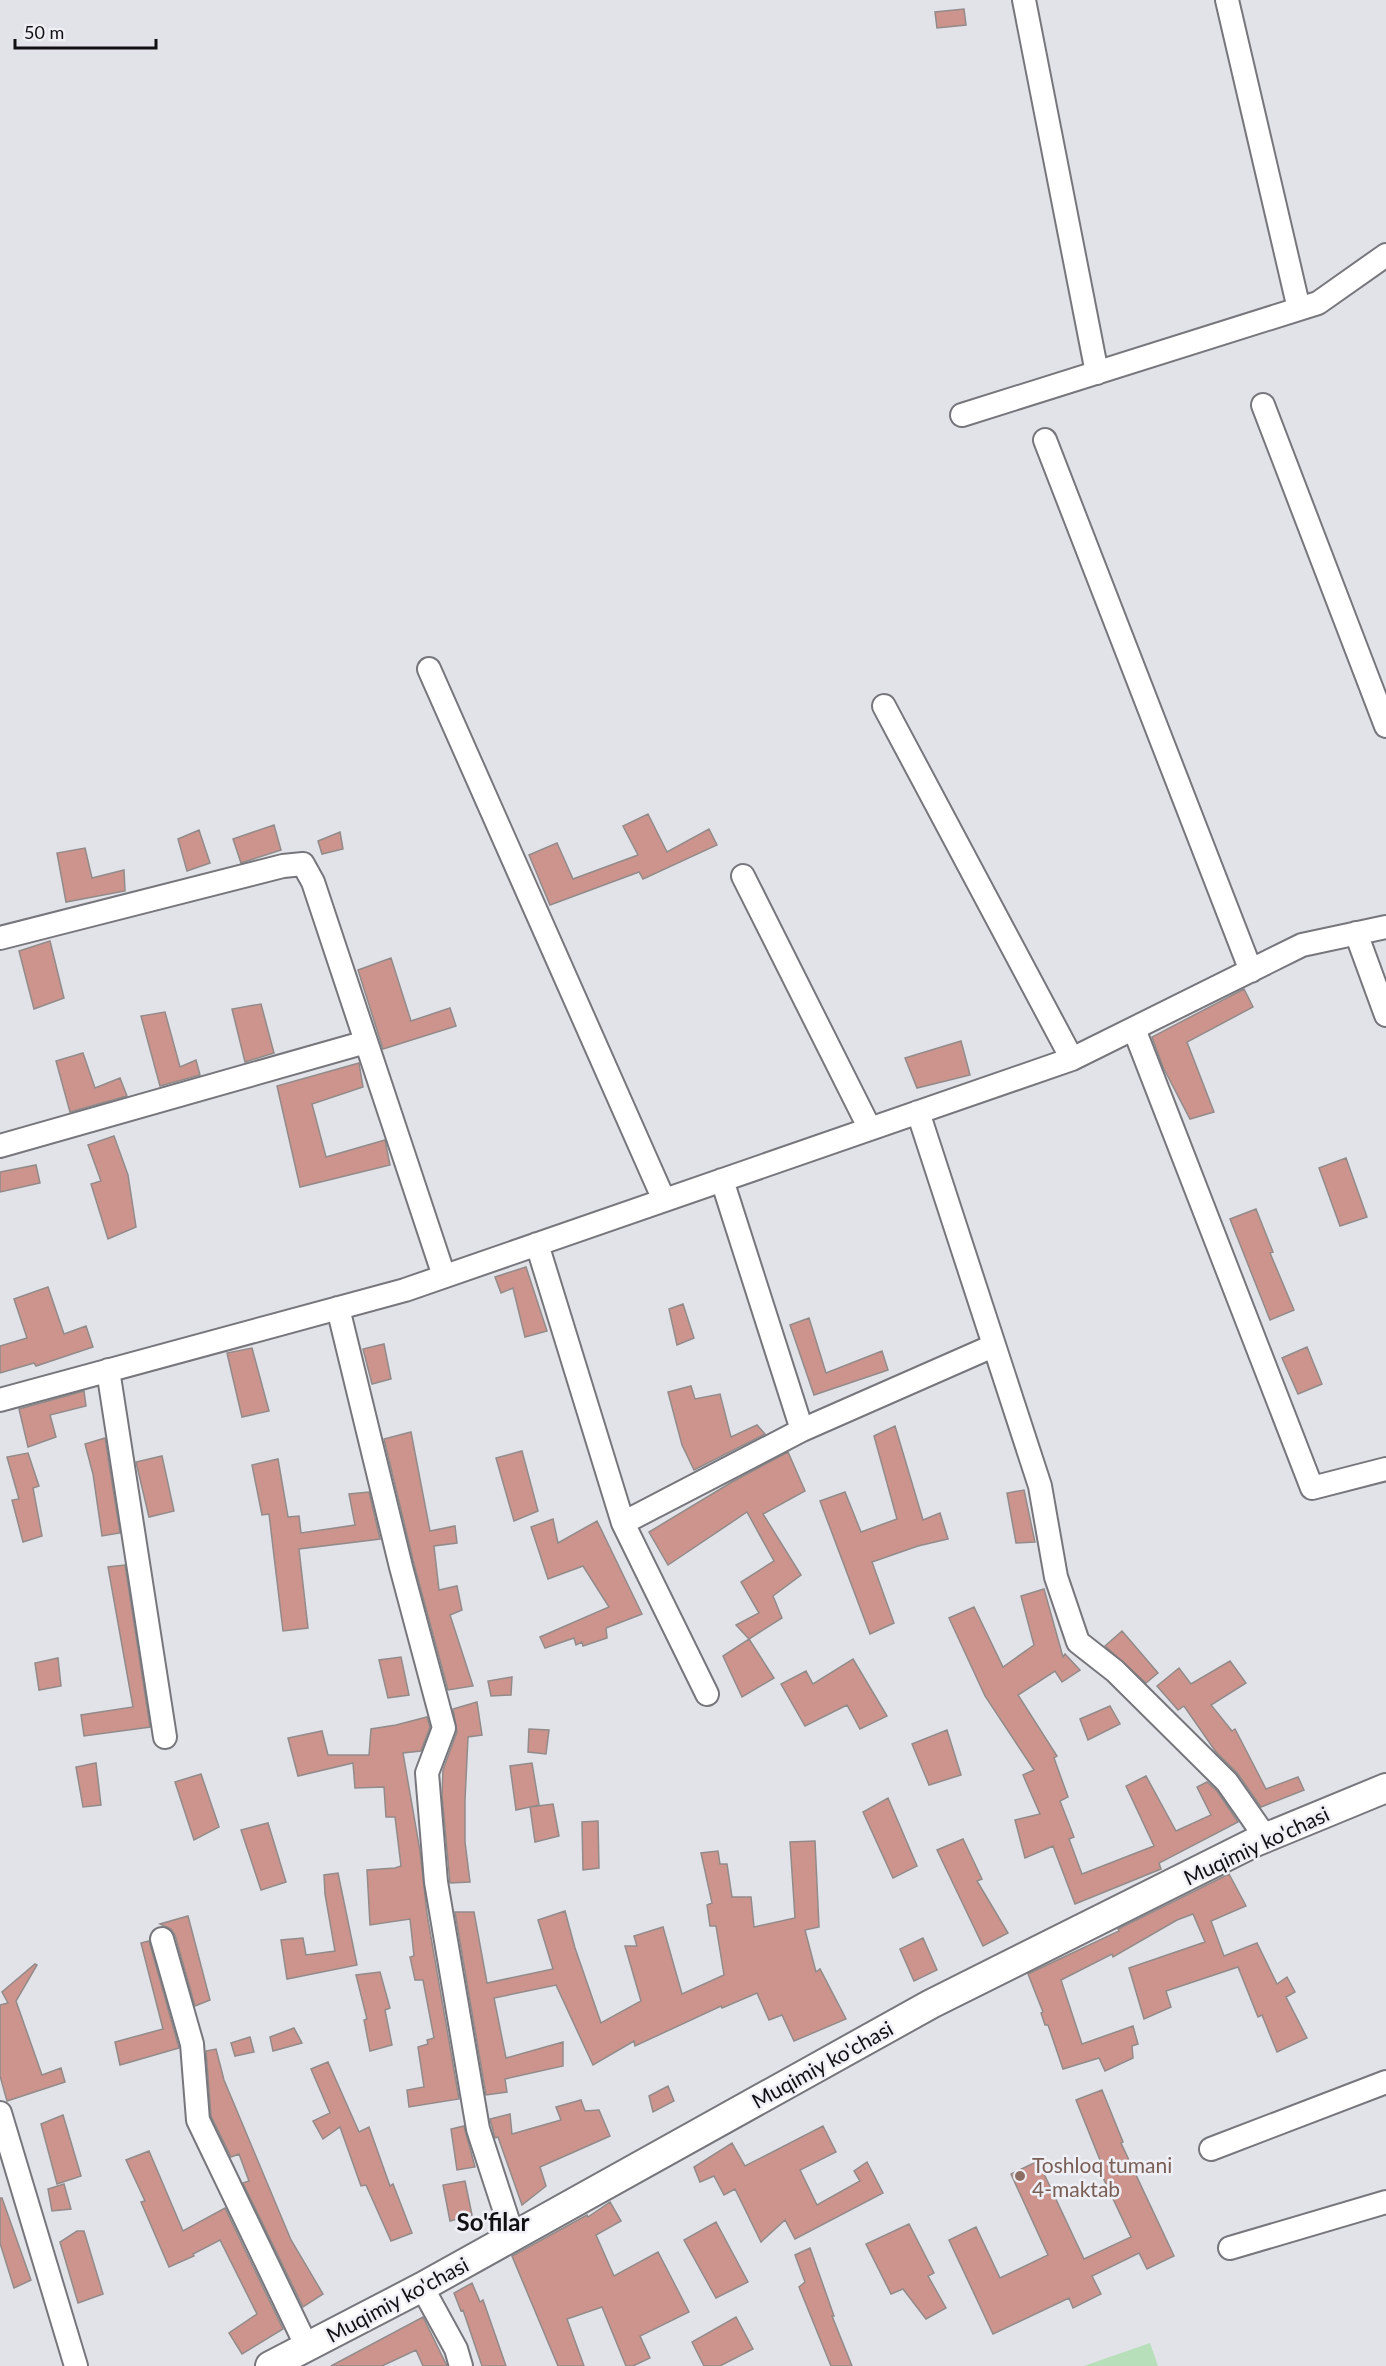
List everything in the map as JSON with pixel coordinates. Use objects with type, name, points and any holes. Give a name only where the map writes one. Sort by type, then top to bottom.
[{"type":"street","points":[[1024,0],[1097,373]]},
{"type":"street","points":[[1227,0],[1299,309]]},
{"type":"street","points":[[962,415],[1318,303],[1386,255]]},
{"type":"street","points":[[1263,405],[1386,726]]},
{"type":"street","points":[[1045,440],[1251,970]]},
{"type":"street","points":[[429,669],[664,1200]]},
{"type":"street","points":[[884,706],[1072,1059]]},
{"type":"street","points":[[0,938],[283,866],[303,864],[313,882],[444,1276]]},
{"type":"street","points":[[743,876],[870,1129]]},
{"type":"street","points":[[0,1400],[405,1290],[1072,1059],[1302,945],[1386,927]]},
{"type":"street","points":[[1356,933],[1386,1015]]},
{"type":"street","points":[[1134,1029],[1312,1488],[1386,1469]]},
{"type":"street","points":[[0,1146],[366,1042]]},
{"type":"street","points":[[918,1112],[1040,1486],[1056,1577],[1078,1642],[1115,1671],[1227,1782],[1266,1838]]},
{"type":"street","points":[[722,1180],[801,1430]]},
{"type":"street","points":[[537,1244],[623,1523],[707,1694]]},
{"type":"street","points":[[338,1308],[401,1567],[444,1728],[427,1773],[436,1882],[478,2129],[513,2236]]},
{"type":"street","points":[[623,1523],[801,1430],[993,1346]]},
{"type":"street","points":[[108,1371],[165,1737]]},
{"type":"street","name":"Muqimiy ko'chasi","points":[[270,2366],[422,2287],[931,2004],[1266,1838],[1386,1788]]},
{"type":"street","points":[[162,1939],[192,2044],[198,2120],[308,2347]]},
{"type":"street","points":[[1211,2149],[1386,2082]]},
{"type":"street","points":[[0,2114],[76,2366]]},
{"type":"street","points":[[1230,2248],[1386,2202]]},
{"type":"street","points":[[422,2287],[456,2349],[461,2366]]},
{"type":"green space","points":[[1150,2343],[1158,2366],[1084,2366]]},
{"type":"building","points":[[964,9],[966,25],[937,28],[935,12]]},
{"type":"building","points":[[648,814],[667,852],[709,829],[717,845],[643,879],[639,872],[550,905],[529,855],[557,843],[573,879],[638,855],[623,826]]},
{"type":"building","points":[[274,825],[281,850],[241,863],[233,839]]},
{"type":"building","points":[[199,830],[210,863],[187,871],[178,839]]},
{"type":"building","points":[[340,832],[343,849],[322,854],[318,841]]},
{"type":"building","points":[[85,848],[92,878],[124,870],[125,891],[66,902],[57,853]]},
{"type":"building","points":[[50,941],[64,998],[34,1009],[19,951]]},
{"type":"building","points":[[391,958],[411,1021],[450,1008],[456,1026],[383,1049],[358,970]]},
{"type":"building","points":[[1244,989],[1253,1007],[1187,1042],[1214,1112],[1190,1119],[1163,1067],[1152,1037]]},
{"type":"building","points":[[261,1004],[274,1053],[245,1062],[232,1009]]},
{"type":"building","points":[[165,1012],[180,1067],[196,1060],[200,1075],[160,1086],[141,1016]]},
{"type":"building","points":[[961,1041],[970,1075],[917,1088],[905,1058]]},
{"type":"building","points":[[83,1053],[95,1088],[120,1078],[127,1096],[70,1112],[56,1061]]},
{"type":"building","points":[[359,1063],[363,1087],[312,1104],[326,1157],[385,1140],[390,1165],[300,1187],[277,1086]]},
{"type":"building","points":[[114,1136],[128,1175],[136,1227],[108,1239],[91,1184],[101,1181],[88,1145]]},
{"type":"building","points":[[1346,1158],[1367,1217],[1340,1226],[1319,1168]]},
{"type":"building","points":[[36,1165],[40,1183],[0,1192],[0,1172]]},
{"type":"building","points":[[1256,1209],[1273,1252],[1270,1253],[1294,1310],[1270,1320],[1230,1219]]},
{"type":"building","points":[[526,1267],[547,1331],[525,1337],[513,1288],[501,1293],[495,1277]]},
{"type":"building","points":[[48,1287],[64,1334],[86,1326],[93,1347],[36,1366],[34,1363],[0,1373],[0,1346],[27,1338],[14,1299]]},
{"type":"building","points":[[683,1304],[694,1338],[677,1345],[669,1309]]},
{"type":"building","points":[[809,1318],[826,1373],[882,1351],[888,1370],[814,1395],[790,1325]]},
{"type":"building","points":[[384,1344],[391,1379],[372,1384],[363,1349]]},
{"type":"building","points":[[1307,1347],[1322,1384],[1298,1394],[1282,1358]]},
{"type":"building","points":[[252,1348],[269,1411],[242,1417],[227,1353]]},
{"type":"building","points":[[691,1386],[695,1399],[720,1394],[731,1437],[757,1425],[765,1434],[694,1470],[682,1445],[668,1392]]},
{"type":"building","points":[[84,1391],[86,1406],[50,1415],[56,1437],[28,1447],[19,1409]]},
{"type":"building","points":[[895,1426],[923,1520],[940,1513],[948,1539],[918,1546],[872,1562],[894,1623],[870,1634],[820,1501],[845,1492],[861,1532],[897,1519],[874,1436]]},
{"type":"building","points":[[411,1432],[430,1531],[455,1526],[457,1543],[434,1546],[439,1590],[457,1586],[462,1610],[450,1615],[473,1686],[448,1690],[414,1564],[384,1439]]},
{"type":"building","points":[[105,1438],[120,1533],[102,1536],[93,1474],[85,1444]]},
{"type":"building","points":[[522,1451],[538,1511],[514,1521],[496,1458]]},
{"type":"building","points":[[788,1452],[805,1491],[763,1514],[801,1575],[773,1596],[782,1618],[749,1639],[736,1625],[759,1613],[741,1582],[774,1561],[747,1512],[668,1565],[649,1532],[732,1482]]},
{"type":"building","points":[[28,1453],[39,1486],[33,1488],[42,1536],[23,1542],[12,1500],[19,1499],[7,1457]]},
{"type":"building","points":[[162,1456],[174,1511],[149,1517],[136,1462]]},
{"type":"building","points":[[278,1459],[288,1517],[299,1516],[301,1533],[355,1525],[349,1494],[369,1492],[380,1539],[299,1549],[308,1628],[283,1631],[269,1514],[262,1515],[252,1465]]},
{"type":"building","points":[[1024,1490],[1035,1542],[1016,1543],[1007,1493]]},
{"type":"building","points":[[553,1519],[558,1543],[597,1521],[642,1614],[606,1628],[607,1638],[583,1646],[582,1642],[576,1645],[574,1638],[545,1648],[540,1637],[609,1607],[583,1566],[548,1579],[531,1527]]},
{"type":"building","points":[[125,1565],[150,1727],[84,1736],[81,1715],[133,1707],[108,1567]]},
{"type":"building","points":[[1044,1589],[1063,1657],[1065,1654],[1080,1670],[1062,1682],[1055,1671],[1018,1695],[1057,1756],[1054,1758],[1068,1797],[1060,1801],[1074,1837],[1069,1839],[1082,1874],[1154,1846],[1126,1786],[1146,1776],[1176,1831],[1211,1815],[1197,1787],[1207,1782],[1217,1791],[1238,1822],[1159,1863],[1161,1869],[1075,1904],[1053,1846],[1025,1858],[1015,1820],[1040,1814],[1023,1775],[1034,1770],[985,1696],[949,1618],[974,1607],[1003,1667],[1034,1645],[1021,1596]]},
{"type":"building","points":[[1122,1631],[1158,1673],[1146,1683],[1105,1646]]},
{"type":"building","points":[[749,1639],[774,1678],[742,1697],[723,1656]]},
{"type":"building","points":[[401,1657],[409,1695],[388,1698],[379,1660]]},
{"type":"building","points":[[58,1658],[61,1686],[39,1690],[35,1663]]},
{"type":"building","points":[[853,1659],[887,1716],[860,1729],[847,1705],[805,1726],[781,1684],[806,1671],[813,1684]]},
{"type":"building","points":[[1230,1661],[1246,1683],[1211,1705],[1232,1731],[1235,1729],[1266,1789],[1298,1777],[1304,1790],[1261,1807],[1238,1774],[1216,1752],[1184,1706],[1178,1710],[1157,1686],[1179,1668],[1191,1684]]},
{"type":"building","points":[[512,1677],[511,1695],[491,1696],[488,1681]]},
{"type":"building","points":[[477,1702],[482,1735],[468,1737],[465,1800],[465,1842],[470,1882],[450,1883],[442,1795],[443,1770],[457,1732],[453,1709]]},
{"type":"building","points":[[1110,1706],[1120,1724],[1088,1740],[1080,1719]]},
{"type":"building","points":[[427,1717],[430,1727],[421,1751],[403,1753],[420,1851],[427,1914],[459,2099],[409,2107],[407,2090],[424,2087],[418,2047],[428,2044],[427,2040],[434,2038],[423,1980],[415,1980],[410,1957],[414,1956],[410,1919],[370,1925],[367,1870],[401,1866],[395,1817],[386,1817],[384,1787],[355,1788],[353,1763],[298,1776],[288,1738],[322,1731],[328,1755],[369,1755],[371,1729]]},
{"type":"building","points":[[529,1729],[549,1730],[546,1754],[528,1752]]},
{"type":"building","points":[[947,1730],[961,1775],[929,1785],[912,1744]]},
{"type":"building","points":[[96,1763],[101,1805],[83,1807],[76,1767]]},
{"type":"building","points":[[532,1763],[539,1805],[516,1810],[510,1766]]},
{"type":"building","points":[[201,1774],[219,1827],[194,1840],[175,1782]]},
{"type":"building","points":[[888,1798],[917,1866],[893,1878],[863,1812]]},
{"type":"building","points":[[553,1804],[559,1836],[535,1842],[530,1807]]},
{"type":"building","points":[[598,1821],[599,1868],[583,1870],[582,1822]]},
{"type":"building","points":[[268,1823],[286,1882],[261,1890],[241,1830]]},
{"type":"building","points":[[963,1839],[982,1879],[977,1881],[1008,1933],[983,1946],[937,1850]]},
{"type":"building","points":[[815,1841],[819,1927],[805,1930],[816,1972],[820,1969],[846,2019],[794,2041],[782,2015],[769,2020],[757,1993],[722,2008],[721,2006],[635,2046],[634,2041],[593,2065],[556,1985],[494,1998],[506,2058],[563,2042],[563,2066],[505,2079],[507,2092],[486,2095],[455,1912],[474,1912],[487,1983],[553,1969],[538,1920],[565,1911],[575,1948],[601,2023],[641,2001],[625,1946],[637,1946],[634,1936],[663,1927],[682,1994],[724,1975],[716,1926],[710,1926],[707,1905],[712,1903],[701,1853],[718,1851],[720,1864],[727,1864],[732,1897],[751,1897],[754,1927],[795,1918],[790,1842]]},
{"type":"building","points":[[338,1873],[357,1965],[287,1979],[281,1940],[303,1938],[306,1955],[335,1951],[324,1875]]},
{"type":"building","points":[[1229,1874],[1246,1906],[1211,1921],[1224,1956],[1257,1943],[1277,1984],[1287,1977],[1295,1992],[1286,1997],[1307,2038],[1277,2052],[1262,2015],[1258,2017],[1238,1967],[1166,1991],[1171,2007],[1144,2019],[1129,1968],[1205,1942],[1193,1914],[1177,1920],[1113,1957],[1112,1954],[1061,1980],[1082,2044],[1133,2026],[1138,2044],[1132,2046],[1133,2058],[1105,2071],[1099,2058],[1063,2069],[1028,1974],[1119,1931],[1118,1929]]},
{"type":"building","points":[[188,1916],[210,2000],[195,2006],[175,1935],[171,1929],[160,1924]]},
{"type":"building","points":[[923,1938],[937,1970],[914,1981],[900,1949]]},
{"type":"building","points":[[149,1941],[179,2048],[120,2065],[115,2042],[163,2029],[141,1943]]},
{"type":"building","points":[[35,1964],[37,1965],[16,2001],[42,2075],[61,2068],[65,2082],[7,2101],[0,2076],[0,2005],[8,2003],[2,1992]]},
{"type":"building","points":[[380,1972],[390,2008],[385,2010],[392,2045],[370,2051],[364,2020],[367,2019],[356,1975]]},
{"type":"building","points":[[294,2028],[302,2043],[273,2051],[270,2037]]},
{"type":"building","points":[[250,2037],[254,2052],[235,2056],[231,2043]]},
{"type":"building","points":[[216,2049],[224,2080],[291,2240],[323,2294],[303,2307],[243,2183],[249,2181],[239,2154],[231,2157],[211,2116],[206,2051]]},
{"type":"building","points":[[328,2062],[359,2132],[369,2127],[390,2186],[393,2184],[412,2233],[391,2241],[366,2185],[361,2186],[340,2127],[323,2139],[313,2121],[330,2113],[311,2069]]},
{"type":"building","points":[[668,2086],[674,2101],[653,2112],[649,2096]]},
{"type":"building","points":[[1102,2090],[1123,2142],[1121,2143],[1174,2256],[1147,2269],[1139,2253],[1092,2276],[1101,2294],[1073,2308],[1069,2298],[993,2334],[949,2240],[976,2227],[1000,2278],[1048,2255],[1011,2174],[1038,2161],[1084,2259],[1131,2237],[1098,2167],[1102,2165],[1076,2100]]},
{"type":"building","points":[[581,2100],[585,2111],[599,2110],[610,2136],[540,2167],[546,2186],[522,2205],[498,2137],[495,2138],[490,2119],[510,2114],[512,2134],[561,2120],[556,2107]]},
{"type":"building","points":[[63,2115],[81,2176],[57,2184],[41,2124]]},
{"type":"building","points":[[464,2126],[475,2167],[457,2170],[451,2129]]},
{"type":"building","points":[[823,2126],[836,2152],[800,2170],[817,2205],[860,2181],[854,2171],[867,2162],[883,2193],[795,2239],[785,2220],[761,2242],[735,2189],[724,2195],[714,2176],[700,2182],[694,2167],[732,2143],[745,2166]]},
{"type":"building","points":[[149,2151],[183,2231],[225,2208],[283,2329],[242,2354],[229,2333],[257,2314],[220,2240],[193,2254],[194,2256],[169,2267],[141,2202],[145,2201],[126,2160]]},
{"type":"building","points":[[465,2181],[472,2215],[450,2221],[443,2185]]},
{"type":"building","points":[[64,2184],[71,2209],[52,2211],[48,2189]]},
{"type":"building","points":[[0,2198],[2,2198],[31,2280],[14,2288],[0,2243]]},
{"type":"building","points":[[610,2202],[621,2221],[596,2235],[614,2276],[658,2252],[689,2312],[640,2336],[650,2358],[633,2366],[626,2366],[602,2307],[567,2319],[584,2366],[558,2366],[512,2256],[587,2215],[588,2217]]},
{"type":"building","points":[[716,2222],[748,2282],[716,2298],[684,2240]]},
{"type":"building","points":[[909,2224],[934,2273],[928,2276],[946,2308],[926,2319],[903,2289],[891,2294],[866,2244]]},
{"type":"building","points":[[77,2231],[84,2231],[103,2294],[78,2303],[60,2242]]},
{"type":"building","points":[[810,2248],[834,2316],[832,2316],[852,2366],[831,2366],[799,2287],[805,2282],[795,2255]]},
{"type":"building","points":[[472,2283],[480,2302],[483,2300],[506,2366],[482,2366],[463,2310],[461,2311],[454,2293]]},
{"type":"building","points":[[423,2317],[447,2366],[423,2366],[416,2350],[382,2366],[331,2366]]},
{"type":"building","points":[[736,2317],[753,2349],[720,2366],[704,2366],[692,2342]]},
{"type":"place","name":"Toshloq tumani 4-maktab","points":[[1020,2176]]},
{"type":"district","name":"So'filar","points":[[493,2221]]}]
